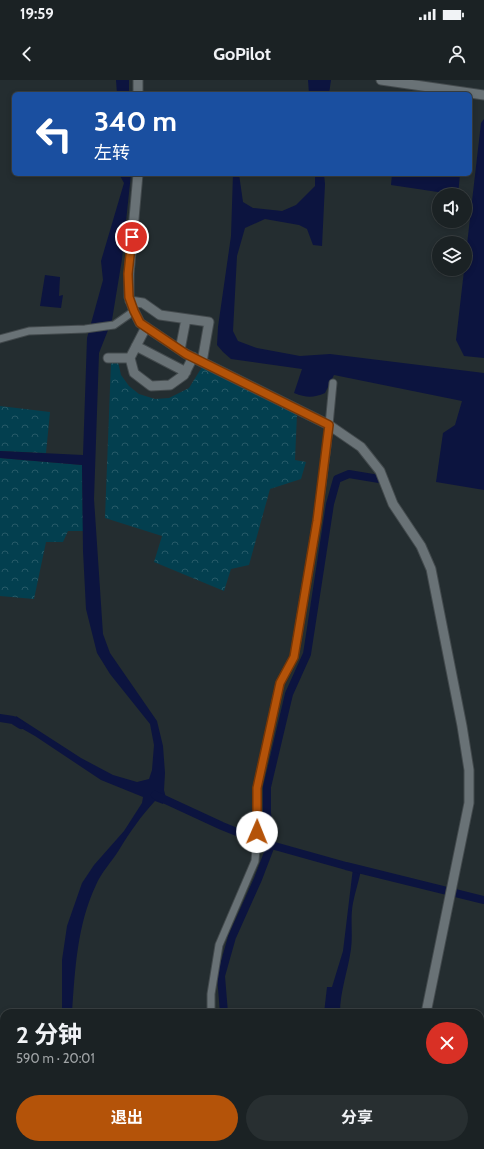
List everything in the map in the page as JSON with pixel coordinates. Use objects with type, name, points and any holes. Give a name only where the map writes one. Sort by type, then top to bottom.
[{"type":"street","points":[[138,80],[138,92]]},
{"type":"street","points":[[381,80],[463,92]]},
{"type":"street","points":[[472,93],[484,95]]},
{"type":"street","points":[[138,176],[128,274],[129,297],[140,323],[180,350],[329,425],[361,447],[380,470],[393,504],[421,546],[431,569],[464,734],[469,770],[469,803],[427,1009]]},
{"type":"street","points":[[130,301],[143,303],[160,315],[209,322],[202,362]]},
{"type":"street","points":[[0,339],[29,330],[85,329],[114,325],[134,311]]},
{"type":"street","points":[[180,350],[186,319]]},
{"type":"street","points":[[146,327],[130,358],[134,373],[151,386],[170,385],[184,375],[193,357]]},
{"type":"street","points":[[136,346],[186,372]]},
{"type":"street","points":[[108,358],[130,358]]},
{"type":"street","points":[[211,1009],[211,994],[219,945],[255,861],[258,823],[257,788],[280,683],[294,657],[317,521],[333,383]]},
{"type":"green space","points":[[111,362],[118,362],[121,375],[129,386],[139,394],[155,399],[169,398],[189,388],[202,367],[297,414],[295,460],[306,462],[301,479],[270,489],[249,565],[231,569],[224,591],[154,562],[162,536],[105,518]]},
{"type":"green space","points":[[0,406],[50,412],[46,453],[0,451]]},
{"type":"green space","points":[[0,458],[82,465],[83,531],[68,531],[63,542],[46,542],[34,599],[0,596]]},
{"type":"shaded area","points":[[116,80],[129,80],[129,92],[117,92]]},
{"type":"shaded area","points":[[308,80],[331,80],[329,92],[309,92]]},
{"type":"shaded area","points":[[484,119],[484,358],[464,356],[456,340],[463,276],[472,276],[472,236],[468,236],[469,228],[472,228],[472,201],[481,123]]},
{"type":"shaded area","points":[[120,176],[131,176],[122,259],[112,320],[99,353],[94,499],[103,634],[110,653],[157,721],[163,746],[165,773],[164,790],[166,798],[163,804],[155,801],[145,812],[98,881],[90,900],[81,932],[76,964],[72,1009],[62,1009],[62,960],[67,926],[82,883],[94,865],[124,831],[142,803],[143,797],[101,780],[35,736],[12,723],[16,716],[81,758],[113,775],[137,782],[149,779],[152,770],[154,745],[150,724],[110,674],[97,653],[86,609],[83,551],[82,465],[0,458],[0,451],[83,455],[87,338],[103,280],[101,261],[124,183]]},
{"type":"shaded area","points":[[233,176],[239,176],[243,202],[253,208],[282,211],[296,205],[315,186],[315,176],[324,176],[322,246],[313,245],[307,229],[299,225],[265,219],[245,228],[237,256],[233,331],[238,341],[257,348],[300,356],[330,354],[484,373],[484,490],[436,482],[443,433],[455,425],[462,401],[334,375],[325,393],[313,397],[303,396],[294,393],[302,369],[231,359],[223,352],[217,345],[218,327],[231,236]]},
{"type":"shaded area","points":[[392,176],[460,176],[459,188],[432,188],[432,191],[391,185]]},
{"type":"shaded area","points":[[45,275],[60,277],[59,296],[63,295],[61,308],[40,306]]},
{"type":"shaded area","points":[[353,868],[361,870],[352,909],[351,949],[340,1009],[324,1009],[327,987],[332,987],[343,951]]},
{"type":"waterway","points":[[224,1009],[221,976],[232,937],[258,879],[271,845],[267,813],[267,787],[289,694],[307,654],[330,504],[337,479],[349,474],[379,479]]},
{"type":"waterway","points":[[0,718],[13,720],[21,725]]},
{"type":"waterway","points":[[155,795],[222,826],[264,843],[346,866],[484,900]]},
{"type":"route","points":[[132,237],[128,274],[129,297],[140,323],[186,354],[329,425],[317,521],[294,657],[280,683],[257,788],[257,832]]}]
